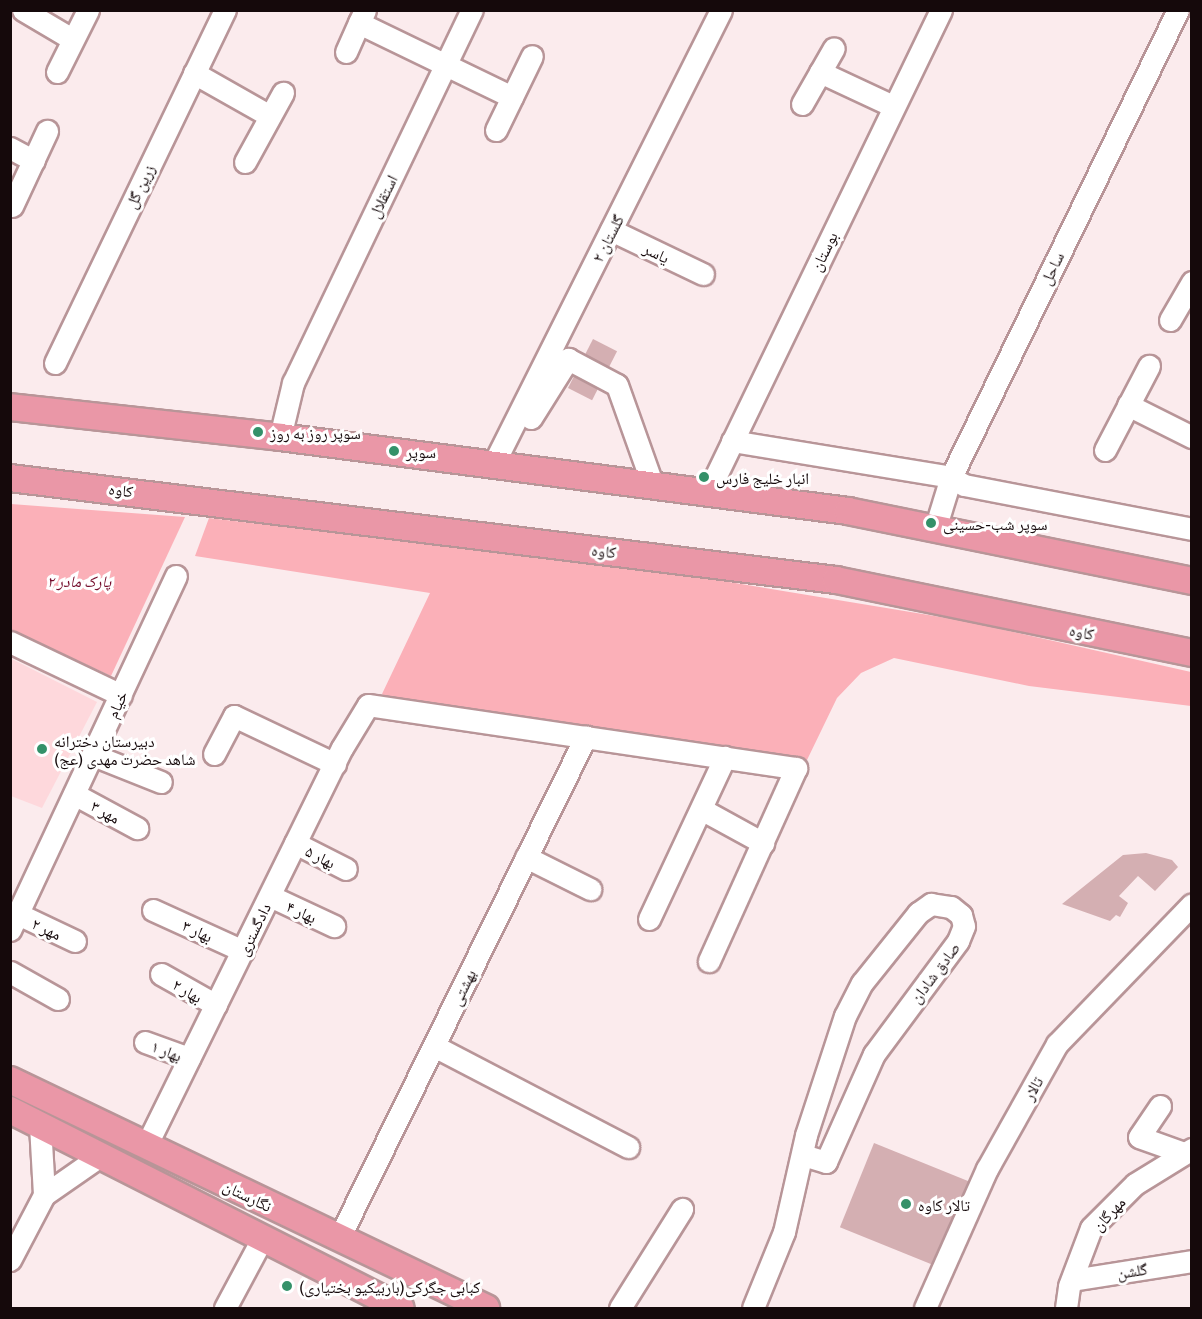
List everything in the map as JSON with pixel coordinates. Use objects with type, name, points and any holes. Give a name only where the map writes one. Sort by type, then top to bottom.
[{"type":"main road","points":[[10,407],[280,437],[848,511],[1191,581]]},
{"type":"main road","name":"کاوه","points":[[10,478],[836,580],[1191,654]]},
{"type":"main road","name":"نگارستان","points":[[10,1080],[486,1308]]},
{"type":"main road","name":"نگارستان","points":[[10,1110],[401,1308]]},
{"type":"street","points":[[23,10],[72,39]]},
{"type":"street","points":[[57,72],[88,10]]},
{"type":"street","name":"زرین گل","points":[[55,363],[225,10]]},
{"type":"street","name":"استقلال","points":[[280,437],[293,383],[472,10]]},
{"type":"street","name":"گلستان ۲","points":[[494,465],[721,10]]},
{"type":"street","name":"بوستان","points":[[708,492],[941,10]]},
{"type":"street","name":"ساحل","points":[[935,529],[951,477],[1178,10]]},
{"type":"street","points":[[346,52],[362,17],[445,65],[512,97]]},
{"type":"street","points":[[802,104],[834,48]]},
{"type":"street","points":[[496,130],[532,56]]},
{"type":"street","points":[[820,72],[893,106]]},
{"type":"street","points":[[194,73],[270,116]]},
{"type":"street","points":[[245,162],[283,93]]},
{"type":"street","points":[[12,206],[47,131]]},
{"type":"street","points":[[10,148],[34,161]]},
{"type":"street","name":"یاسر","points":[[612,230],[703,274]]},
{"type":"street","points":[[1170,320],[1191,282]]},
{"type":"street","points":[[517,418],[531,418],[568,359],[617,385],[653,486]]},
{"type":"street","points":[[1105,450],[1149,366]]},
{"type":"street","points":[[1128,405],[1191,437]]},
{"type":"street","points":[[732,441],[951,477],[964,485],[1191,528]]},
{"type":"street","name":"خیام","points":[[14,922],[176,576]]},
{"type":"street","points":[[10,642],[121,695]]},
{"type":"street","name":"دادگستری","points":[[146,1146],[334,764],[361,713],[368,705],[586,735]]},
{"type":"street","points":[[214,753],[234,716],[334,764]]},
{"type":"street","points":[[586,735],[796,768],[709,961]]},
{"type":"street","name":"بهشتی","points":[[339,1238],[586,735]]},
{"type":"street","points":[[93,755],[161,782]]},
{"type":"street","points":[[649,919],[725,757]]},
{"type":"street","name":"مهر ۳","points":[[74,794],[137,828]]},
{"type":"street","points":[[701,809],[763,843]]},
{"type":"street","name":"بهار ۵","points":[[295,843],[346,869]]},
{"type":"street","points":[[526,857],[590,889]]},
{"type":"street","name":"بهار ۴","points":[[270,896],[334,926]]},
{"type":"street","name":"صادق شادان","points":[[753,1308],[784,1232],[803,1155],[823,1076],[845,1016],[862,983],[918,913],[931,904],[951,907],[960,915],[964,927],[958,941],[874,1054],[826,1162],[803,1155]]},
{"type":"street","name":"تالار","points":[[925,1308],[987,1169],[1057,1044],[1191,904]]},
{"type":"street","name":"بهار ۳","points":[[153,910],[243,951]]},
{"type":"street","name":"مهر ۲","points":[[14,922],[75,941]]},
{"type":"street","points":[[10,972],[58,999]]},
{"type":"street","name":"بهار ۲","points":[[161,974],[216,1005]]},
{"type":"street","name":"بهار ۱","points":[[145,1042],[189,1058]]},
{"type":"street","points":[[434,1046],[628,1147]]},
{"type":"street","points":[[1160,1107],[1139,1137],[1188,1151]]},
{"type":"street","points":[[40,1125],[44,1195]]},
{"type":"street","name":"مهرگان","points":[[1066,1308],[1072,1280],[1090,1228],[1136,1184],[1188,1151]]},
{"type":"street","points":[[10,1260],[44,1195],[100,1156]]},
{"type":"street","points":[[620,1308],[682,1209]]},
{"type":"street","points":[[228,1308],[262,1239]]},
{"type":"street","name":"گلشن","points":[[1072,1280],[1191,1261]]},
{"type":"shaded area","name":"دبیرستان دخترانه شاهد حضرت مهدی (عج)","points":[[10,658],[97,702],[42,808],[11,796]]},
{"type":"green space","name":"پارک مادر ۲","points":[[11,504],[185,517],[111,676],[11,630]]},
{"type":"green space","points":[[209,518],[644,568],[965,621],[1191,672],[1191,706],[1029,686],[894,658],[861,673],[837,698],[807,760],[389,701],[382,694],[430,593],[195,556]]},
{"type":"building","points":[[593,339],[617,351],[592,400],[568,388]]},
{"type":"building","points":[[1146,853],[1172,860],[1178,867],[1155,891],[1138,876],[1119,896],[1128,903],[1120,917],[1116,915],[1110,921],[1062,904],[1123,855]]},
{"type":"building","name":"تالار کاوه","points":[[874,1143],[972,1183],[938,1267],[840,1227]]},
{"type":"place","name":"سوپر روز به روز","points":[[258,432]]},
{"type":"place","name":"سوپر","points":[[394,451]]},
{"type":"place","name":"انبار خلیج فارس","points":[[704,477]]},
{"type":"place","name":"سوپر شب-حسینی","points":[[931,523]]},
{"type":"place","name":"دبیرستان دخترانه شاهد حضرت مهدی (عج)","points":[[42,749]]},
{"type":"place","name":"تالار کاوه","points":[[906,1204]]},
{"type":"place","name":"کبابی جگرکی(باربیکیو بختیاری)","points":[[287,1286]]}]
